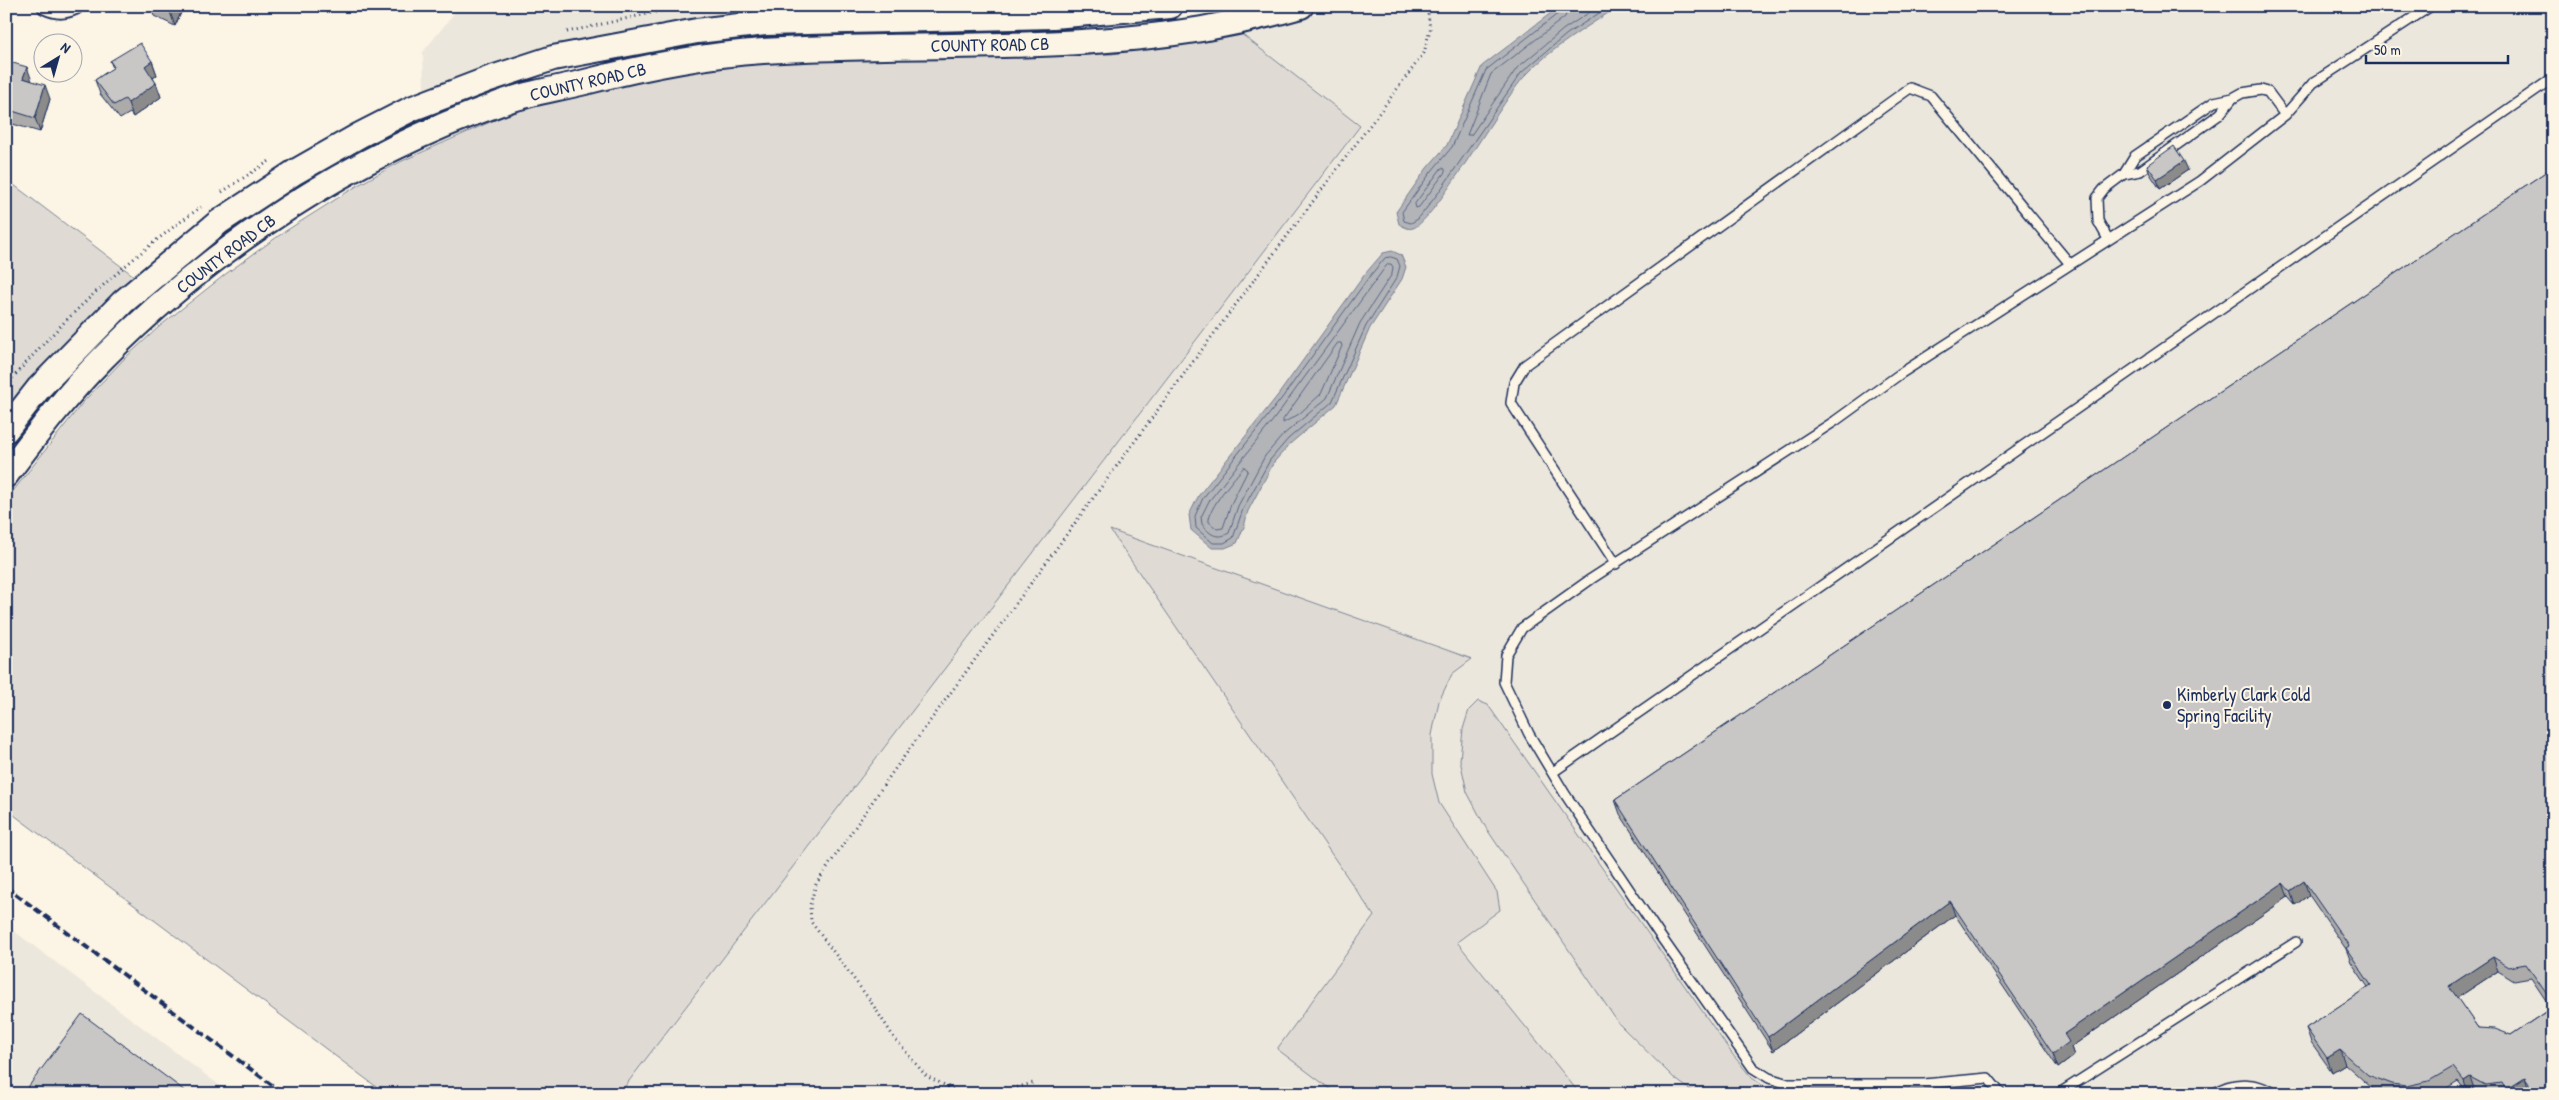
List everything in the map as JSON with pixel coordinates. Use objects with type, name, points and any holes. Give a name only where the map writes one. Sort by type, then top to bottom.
[{"type":"main road","name":"COUNTY ROAD CB","points":[[6,430],[39,388],[109,314],[173,258],[219,222],[295,172],[360,135],[414,108],[489,80],[553,58],[706,30],[765,24],[832,21],[1053,16],[1170,6]]},
{"type":"main road","name":"COUNTY ROAD CB","points":[[6,475],[57,409],[100,361],[141,321],[242,240],[307,195],[366,162],[503,102],[627,71],[702,58],[768,51],[1053,44],[1146,36],[1204,29],[1301,6]]},
{"type":"street","points":[[46,6],[56,10],[71,8]]},
{"type":"lane","points":[[2001,1094],[1988,1078],[1924,1084],[1788,1084],[1769,1078],[1753,1068],[1661,937],[1529,734],[1504,682],[1506,655],[1522,628],[2070,264],[2200,181],[2285,115],[2313,82],[2431,6]]},
{"type":"lane","points":[[1553,772],[2553,78]]},
{"type":"lane","points":[[1616,564],[1511,403],[1514,383],[1525,365],[1910,88],[1930,96],[2070,264]]},
{"type":"lane","points":[[2108,239],[2098,221],[2097,198],[2104,189],[2124,174],[2135,156],[2214,102],[2233,98],[2251,91],[2268,92],[2285,115]]},
{"type":"lane","points":[[2124,174],[2140,171],[2220,114],[2233,98]]},
{"type":"lane","points":[[2058,1094],[2296,942]]},
{"type":"lane","points":[[2213,1094],[2240,1084],[2260,1085],[2276,1094]]},
{"type":"path","points":[[982,1094],[959,1092],[926,1076],[895,1039],[869,999],[812,922],[810,905],[816,884],[892,773],[1201,351],[1424,53],[1430,29],[1427,6]]},
{"type":"path","points":[[994,1094],[1033,1083]]},
{"type":"shaded area","points":[[460,6],[1006,6],[733,12],[645,26],[540,50],[424,91],[423,52]]},
{"type":"shaded area","name":"Kimberly Clark Cold Spring Facility","points":[[1348,6],[2553,6],[2553,1094],[619,1094],[1360,126],[1240,33]]},
{"type":"shaded area","points":[[1240,33],[1360,126],[619,1094],[386,1094],[6,809],[6,500],[84,401],[124,359],[160,326],[227,273],[284,232],[360,184],[400,162],[506,115],[585,91],[638,79],[740,64],[838,57],[1112,54]]},
{"type":"shaded area","points":[[6,179],[138,279],[57,352],[6,416]]},
{"type":"shaded area","points":[[1110,530],[1472,659],[1452,674],[1439,701],[1432,735],[1432,774],[1439,803],[1497,892],[1500,910],[1457,942],[1580,1094],[1337,1094],[1277,1049],[1374,916]]},
{"type":"shaded area","points":[[1478,701],[1488,705],[1733,1055],[1752,1078],[1775,1094],[1696,1094],[1674,1078],[1619,1024],[1486,828],[1467,792],[1460,760],[1463,729],[1469,710]]},
{"type":"shaded area","points":[[6,925],[231,1094],[6,1094]]},
{"type":"water","points":[[1560,6],[1619,6],[1570,38],[1535,66],[1514,89],[1452,184],[1423,221],[1413,228],[1406,228],[1399,224],[1396,212],[1427,168],[1447,145],[1482,66]]},
{"type":"water","points":[[1392,251],[1401,255],[1406,267],[1402,279],[1370,328],[1336,405],[1291,443],[1274,462],[1248,511],[1237,543],[1225,548],[1212,548],[1191,530],[1189,515],[1199,495],[1278,395],[1365,274],[1383,253]]},
{"type":"building","points":[[158,6],[172,6],[170,12]]},
{"type":"building","points":[[140,43],[152,61],[145,66],[156,83],[128,103],[125,99],[114,105],[95,80],[114,67],[110,61]]},
{"type":"building","points":[[6,61],[27,67],[23,78],[45,85],[35,118],[6,109]]},
{"type":"building","points":[[2174,146],[2184,161],[2157,179],[2147,165]]},
{"type":"building","name":"Kimberly Clark Cold Spring Facility","points":[[2553,167],[2553,1003],[2526,964],[2509,967],[2493,957],[2449,986],[2478,1028],[2495,1029],[2511,1035],[2553,1007],[2553,1094],[2536,1094],[2525,1078],[2506,1090],[2502,1083],[2485,1085],[2470,1077],[2464,1081],[2453,1067],[2429,1081],[2406,1086],[2392,1084],[2368,1075],[2340,1050],[2327,1058],[2306,1028],[2371,985],[2346,948],[2349,946],[2304,881],[2290,891],[2283,883],[2064,1034],[2069,1042],[2053,1054],[1950,901],[1768,1037],[1615,800]]},
{"type":"building","points":[[82,1014],[189,1094],[23,1094]]},
{"type":"railway","points":[[6,887],[284,1094]]},
{"type":"place","name":"Kimberly Clark Cold Spring Facility","points":[[2167,705]]}]
